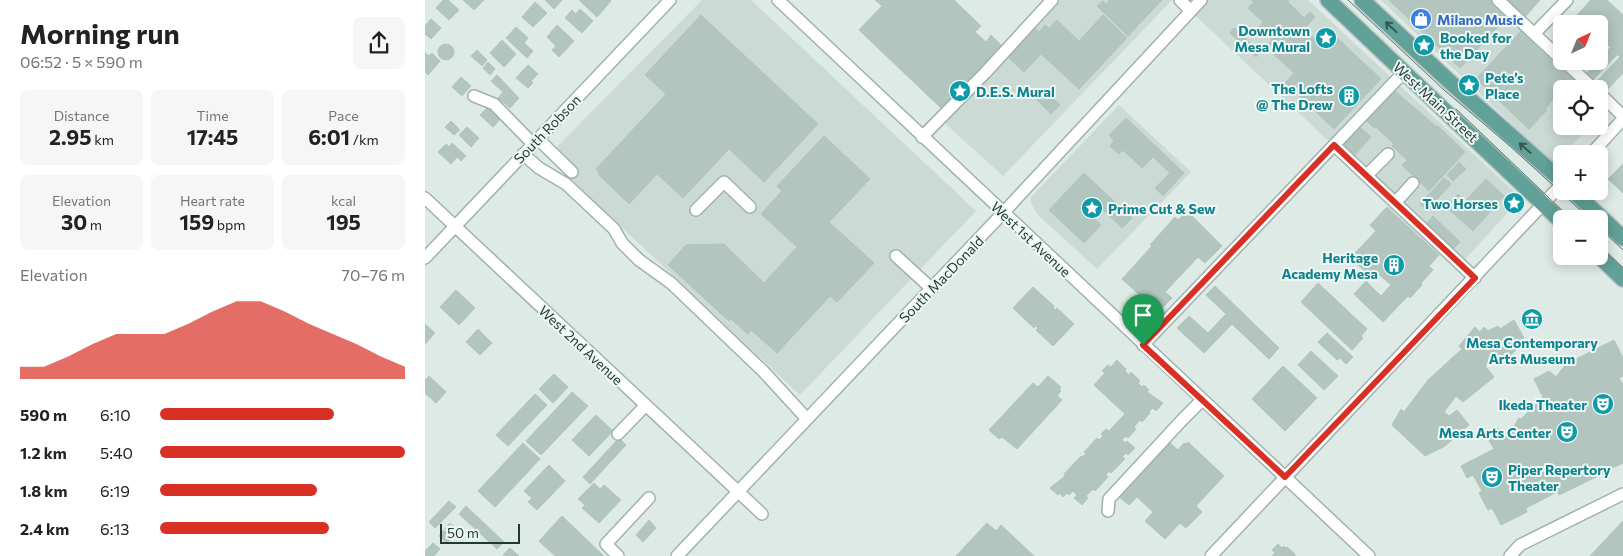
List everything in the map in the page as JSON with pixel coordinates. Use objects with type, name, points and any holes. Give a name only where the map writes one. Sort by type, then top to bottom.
[{"type":"main road","name":"West Main Street","points":[[1328,0],[1553,214]]},
{"type":"main road","name":"West Main Street","points":[[1361,0],[1553,173]]},
{"type":"main road","points":[[1583,200],[1623,238]]},
{"type":"main road","points":[[1608,265],[1623,279]]},
{"type":"street","name":"South Robson","points":[[425,258],[670,0]]},
{"type":"street","name":"West 1st Avenue","points":[[778,0],[1003,214],[1369,556]]},
{"type":"street","points":[[922,137],[1052,0]]},
{"type":"street","points":[[1180,0],[1191,11]]},
{"type":"street","name":"South MacDonald","points":[[677,556],[1003,214],[1201,0]]},
{"type":"street","points":[[1498,0],[1553,52]]},
{"type":"street","points":[[1534,34],[1567,0]]},
{"type":"street","points":[[1574,70],[1584,80]]},
{"type":"street","points":[[1143,345],[1404,72]]},
{"type":"street","points":[[474,96],[494,104],[572,172]]},
{"type":"street","points":[[1599,145],[1623,117],[1608,102]]},
{"type":"street","points":[[1334,145],[1475,278]]},
{"type":"street","points":[[523,154],[539,168],[566,184],[613,229],[622,243],[639,260],[671,283],[764,372],[807,419]]},
{"type":"street","points":[[1367,175],[1388,154]]},
{"type":"street","points":[[696,210],[724,182],[750,207]]},
{"type":"street","points":[[1395,203],[1413,183]]},
{"type":"street","points":[[1211,556],[1553,194]]},
{"type":"street","name":"West 2nd Avenue","points":[[425,198],[737,492],[763,514]]},
{"type":"street","points":[[896,256],[932,289]]},
{"type":"street","points":[[1108,510],[1109,499],[1183,418],[1202,400]]},
{"type":"street","points":[[618,434],[645,405]]},
{"type":"street","points":[[1510,556],[1520,545],[1623,494]]},
{"type":"street","points":[[618,556],[606,544],[649,498]]},
{"type":"shaded area","points":[[702,0],[751,0],[976,211],[800,395],[547,157]]},
{"type":"shaded area","points":[[1052,0],[1172,0],[1003,176],[940,119]]},
{"type":"shaded area","points":[[1179,0],[1308,0],[1521,198],[1460,265]]},
{"type":"shaded area","points":[[1381,0],[1500,0],[1553,50],[1553,70],[1575,70],[1585,80],[1553,80],[1553,135],[1582,135],[1572,145],[1553,145],[1553,163]]},
{"type":"shaded area","points":[[1119,105],[1191,172],[1097,269],[1038,215],[1031,203],[1031,197]]},
{"type":"building","points":[[443,0],[448,0],[459,10],[449,20],[436,8]]},
{"type":"building","points":[[463,0],[484,0],[474,10]]},
{"type":"building","points":[[545,0],[562,0],[554,9]]},
{"type":"building","points":[[579,0],[610,0],[611,1],[597,17]]},
{"type":"building","points":[[875,0],[954,0],[981,26],[975,32],[986,42],[991,35],[1002,46],[941,108],[859,30],[882,6]]},
{"type":"building","points":[[1109,0],[1162,0],[1128,36],[1097,6],[1103,1],[1106,4]]},
{"type":"building","points":[[1251,0],[1289,0],[1287,1],[1304,18],[1299,23],[1321,45],[1294,73],[1266,47],[1272,40],[1259,27],[1263,22],[1248,8],[1254,2]]},
{"type":"building","points":[[1389,0],[1492,0],[1500,7],[1498,10],[1506,18],[1460,68]]},
{"type":"building","points":[[1509,0],[1540,0],[1525,17]]},
{"type":"building","points":[[1591,0],[1607,0],[1623,15],[1623,73],[1608,89],[1608,80],[1598,80],[1620,57],[1608,45],[1608,15],[1577,15]]},
{"type":"building","points":[[535,2],[547,13],[533,27],[522,17]]},
{"type":"building","points":[[580,9],[593,21],[582,33],[565,18],[572,10],[576,14]]},
{"type":"building","points":[[1310,12],[1315,17],[1304,29],[1299,23]]},
{"type":"building","points":[[701,15],[818,124],[764,182],[729,149],[683,198],[657,174],[629,204],[598,174],[599,172],[596,169],[666,94],[645,75]]},
{"type":"building","points":[[1103,15],[1127,38],[1079,89],[1041,54],[1024,72],[1008,57],[1035,28],[1039,32],[1045,25],[1049,28],[1057,20],[1079,41]]},
{"type":"building","points":[[431,19],[441,28],[431,39],[425,34],[425,26]]},
{"type":"building","points":[[557,25],[574,41],[559,57],[552,50],[556,46],[547,37]]},
{"type":"building","points":[[516,27],[528,38],[524,43],[533,51],[527,58],[506,38]]},
{"type":"building","points":[[1234,28],[1260,52],[1256,57],[1230,33]]},
{"type":"building","points":[[1521,31],[1553,62],[1553,70],[1567,70],[1578,80],[1553,80],[1553,99],[1545,109],[1547,110],[1529,129],[1476,79]]},
{"type":"building","points":[[1332,33],[1345,45],[1298,95],[1285,83]]},
{"type":"building","points":[[502,40],[516,54],[504,67],[490,53]]},
{"type":"building","points":[[446,44],[452,46],[454,52],[452,58],[446,60],[440,58],[438,52],[440,46]]},
{"type":"building","points":[[1345,45],[1354,54],[1307,104],[1298,95]]},
{"type":"building","points":[[1610,48],[1617,55],[1608,64],[1608,50]]},
{"type":"building","points":[[477,50],[487,60],[482,66],[471,56]]},
{"type":"building","points":[[425,53],[429,56],[432,53],[440,61],[428,75],[425,72]]},
{"type":"building","points":[[1354,54],[1363,62],[1316,112],[1307,104]]},
{"type":"building","points":[[488,62],[495,69],[490,75],[483,68]]},
{"type":"building","name":"The Lofts @ The Drew","points":[[1363,62],[1381,79],[1334,129],[1316,112]]},
{"type":"building","points":[[528,65],[538,74],[531,81],[533,83],[528,88],[516,78]]},
{"type":"building","points":[[1590,70],[1603,70],[1593,80],[1585,75]]},
{"type":"building","points":[[497,75],[519,98],[510,108],[498,98],[503,92],[491,81]]},
{"type":"building","points":[[461,77],[471,86],[462,96],[452,87]]},
{"type":"building","points":[[1042,88],[1060,105],[1051,114],[1034,97]]},
{"type":"building","points":[[1395,91],[1438,126],[1465,152],[1429,191],[1402,165],[1407,160],[1392,146],[1394,144],[1367,121]]},
{"type":"building","points":[[489,106],[502,117],[493,127],[480,115]]},
{"type":"building","points":[[1126,118],[1184,173],[1163,196],[1155,188],[1170,173],[1153,157],[1142,168],[1123,150],[1119,154],[1110,146],[1114,141],[1109,135]]},
{"type":"building","points":[[451,121],[460,130],[454,135],[445,127]]},
{"type":"building","points":[[1359,126],[1371,137],[1353,157],[1341,145]]},
{"type":"building","points":[[467,127],[479,138],[471,147],[459,135]]},
{"type":"building","points":[[824,136],[870,179],[829,222],[874,263],[837,302],[830,296],[777,353],[751,330],[748,334],[731,319],[729,321],[668,265],[686,245],[724,244],[764,283],[797,247],[761,214],[782,191],[777,186]]},
{"type":"building","points":[[452,143],[466,156],[461,161],[457,157],[451,164],[438,152],[446,144],[449,147]]},
{"type":"building","points":[[1459,162],[1466,169],[1453,181],[1447,175]]},
{"type":"building","points":[[1623,164],[1623,193],[1608,179]]},
{"type":"building","points":[[1084,173],[1132,218],[1122,228],[1096,203],[1088,212],[1101,225],[1084,243],[1049,210]]},
{"type":"building","points":[[1444,178],[1451,184],[1427,210],[1420,204]]},
{"type":"building","points":[[1486,179],[1504,196],[1473,231],[1446,207],[1458,194],[1465,201]]},
{"type":"building","name":"Heritage Academy Mesa","points":[[1387,207],[1439,255],[1429,266],[1433,270],[1421,283],[1422,285],[1410,298],[1408,296],[1383,322],[1354,294],[1366,281],[1381,296],[1391,285],[1373,269],[1368,274],[1357,264],[1362,259],[1355,253],[1376,231],[1370,225]]},
{"type":"building","points":[[1187,211],[1222,246],[1205,263],[1198,257],[1165,292],[1172,298],[1158,312],[1122,279],[1175,217],[1178,220]]},
{"type":"building","points":[[1433,216],[1460,242],[1454,248],[1427,223]]},
{"type":"building","name":"Heritage Academy Mesa","points":[[1318,283],[1367,329],[1361,336],[1363,338],[1352,350],[1301,302]]},
{"type":"building","points":[[1215,286],[1279,348],[1269,359],[1232,324],[1204,353],[1177,328],[1189,316],[1208,333],[1226,314],[1206,295]]},
{"type":"building","points":[[1033,287],[1054,306],[1055,310],[1057,308],[1074,324],[1053,346],[1036,330],[1038,328],[1036,326],[1034,328],[1013,308]]},
{"type":"building","points":[[456,290],[475,308],[459,325],[440,307]]},
{"type":"building","points":[[1514,320],[1524,338],[1515,346],[1517,349],[1503,362],[1498,356],[1485,366],[1494,377],[1463,402],[1456,396],[1444,412],[1449,416],[1457,410],[1469,425],[1445,446],[1425,456],[1392,425],[1401,409],[1404,412],[1428,380],[1462,349],[1459,346],[1475,327],[1480,332],[1484,327],[1488,331],[1498,326],[1500,329]]},
{"type":"building","points":[[425,324],[435,333],[425,344]]},
{"type":"building","points":[[478,329],[492,343],[480,355],[466,342]]},
{"type":"building","points":[[1327,333],[1353,357],[1346,364],[1340,358],[1337,360],[1318,342]]},
{"type":"building","name":"Mesa Arts Center","points":[[1614,340],[1623,358],[1623,376],[1619,378],[1623,385],[1623,463],[1610,469],[1609,466],[1595,474],[1596,477],[1559,495],[1557,492],[1526,508],[1527,512],[1501,525],[1492,508],[1488,510],[1479,493],[1482,491],[1473,475],[1467,478],[1461,466],[1494,449],[1486,435],[1497,428],[1509,435],[1519,418],[1521,419],[1543,397],[1534,379],[1549,371],[1556,377],[1572,356],[1576,359]]},
{"type":"building","points":[[1311,351],[1338,376],[1324,390],[1298,365]]},
{"type":"building","points":[[1117,360],[1129,375],[1131,372],[1140,381],[1138,383],[1142,387],[1144,385],[1149,390],[1147,392],[1163,403],[1156,411],[1153,408],[1142,422],[1140,420],[1134,427],[1136,429],[1128,438],[1126,436],[1122,440],[1126,443],[1127,441],[1135,448],[1128,455],[1126,453],[1122,457],[1125,459],[1111,473],[1109,471],[1106,475],[1108,477],[1095,491],[1093,489],[1086,496],[1088,498],[1082,505],[1074,498],[1077,495],[1073,491],[1063,497],[1060,493],[1058,495],[1050,488],[1065,476],[1064,474],[1081,456],[1083,457],[1086,453],[1084,452],[1097,438],[1099,440],[1103,436],[1101,434],[1106,429],[1109,431],[1125,414],[1094,385],[1105,373],[1102,371],[1108,365],[1111,367]]},
{"type":"building","points":[[1283,366],[1317,398],[1285,431],[1252,399]]},
{"type":"building","points":[[554,374],[568,387],[553,403],[539,389]]},
{"type":"building","points":[[429,376],[446,392],[436,403],[425,393],[425,380]]},
{"type":"building","points":[[1048,376],[1061,387],[1059,389],[1061,391],[1057,396],[1062,400],[1017,449],[1002,437],[999,439],[989,430],[1033,383],[1038,387]]},
{"type":"building","points":[[572,392],[588,406],[541,455],[526,441]]},
{"type":"building","points":[[535,394],[547,405],[508,446],[496,435]]},
{"type":"building","points":[[596,415],[613,431],[589,456],[572,440]]},
{"type":"building","points":[[619,438],[626,445],[590,484],[583,477]]},
{"type":"building","points":[[1166,442],[1178,450],[1184,443],[1188,442],[1224,476],[1196,506],[1202,512],[1186,528],[1180,523],[1165,539],[1145,521],[1153,512],[1137,497],[1129,505],[1117,495]]},
{"type":"building","points":[[523,443],[540,459],[495,507],[478,491]]},
{"type":"building","points":[[549,465],[565,481],[537,510],[528,502],[532,498],[524,491]]},
{"type":"building","points":[[594,483],[600,489],[604,485],[621,500],[599,523],[582,508],[585,505],[578,499]]},
{"type":"building","points":[[449,501],[456,507],[435,528],[429,522]]},
{"type":"building","points":[[466,506],[504,542],[497,549],[459,514]]},
{"type":"building","points":[[562,516],[604,556],[555,556],[539,541]]},
{"type":"building","points":[[649,520],[656,528],[643,542],[636,535]]},
{"type":"building","points":[[1623,521],[1623,556],[1590,556]]},
{"type":"building","points":[[450,523],[458,530],[447,543],[439,536]]},
{"type":"building","points":[[987,523],[996,531],[1001,525],[1034,556],[956,556]]},
{"type":"building","points":[[433,543],[440,549],[434,556],[425,556],[425,551]]},
{"type":"building","points":[[1278,544],[1282,548],[1284,546],[1287,547],[1295,556],[1272,556],[1275,553],[1272,550]]},
{"type":"building","points":[[510,548],[519,556],[503,555]]},
{"type":"tram line","points":[[1348,0],[1444,90],[1510,146],[1580,210]]},
{"type":"tram line","points":[[1456,109],[1562,210]]},
{"type":"tram line","points":[[1608,236],[1623,250]]},
{"type":"tram line","points":[[1608,254],[1623,268]]},
{"type":"place","name":"Milano Music","points":[[1421,19]]},
{"type":"place","name":"Downtown Mesa Mural","points":[[1326,38]]},
{"type":"place","name":"Booked for the Day","points":[[1424,45]]},
{"type":"place","name":"Pete’s Place","points":[[1469,85]]},
{"type":"place","name":"D.E.S. Mural","points":[[960,91]]},
{"type":"place","name":"The Lofts @ The Drew","points":[[1349,96]]},
{"type":"place","name":"Two Horses","points":[[1514,203]]},
{"type":"place","name":"Prime Cut & Sew","points":[[1092,208]]},
{"type":"place","name":"Heritage Academy Mesa","points":[[1394,265]]},
{"type":"place","name":"Mesa Contemporary Arts Museum","points":[[1532,319]]},
{"type":"place","name":"Ikeda Theater","points":[[1603,404]]},
{"type":"place","name":"Mesa Arts Center","points":[[1567,432]]},
{"type":"place","name":"Piper Repertory Theater","points":[[1492,477]]},
{"type":"route","points":[[1334,145],[1475,278],[1285,477],[1143,345],[1334,145]]}]
